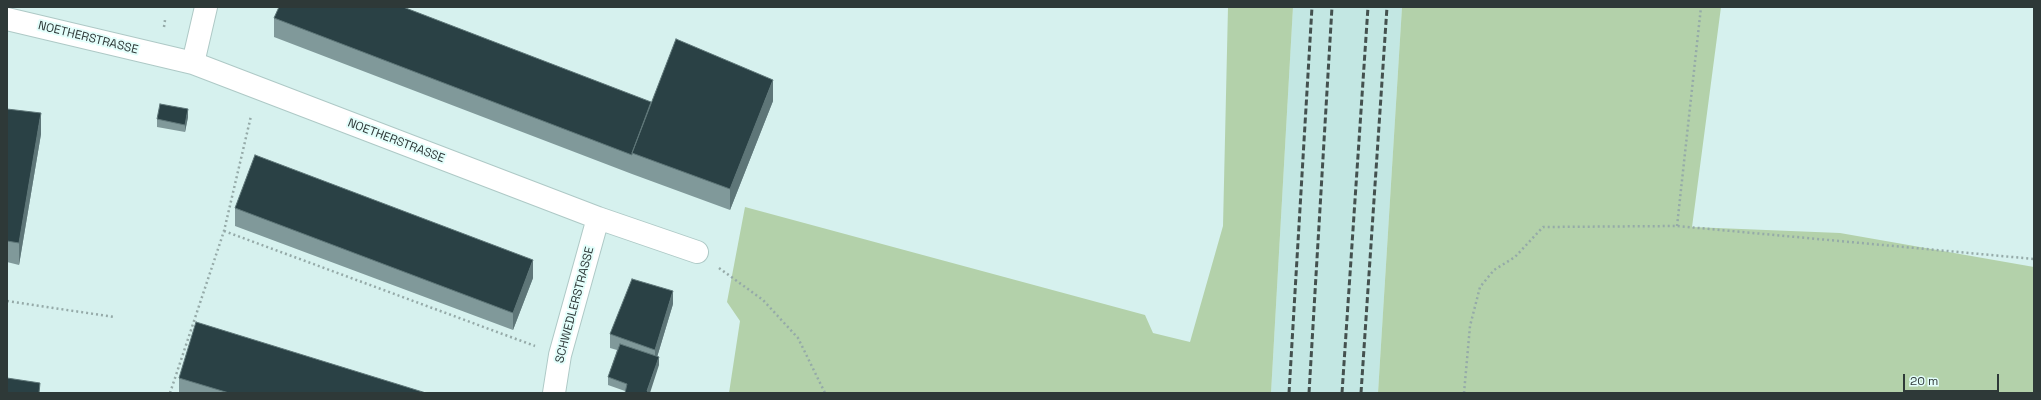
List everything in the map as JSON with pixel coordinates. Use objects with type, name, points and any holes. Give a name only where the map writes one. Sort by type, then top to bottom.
[{"type":"street","points":[[193,63],[206,7]]},
{"type":"street","name":"NOETHERSTRASSE","points":[[7,19],[193,63],[598,218],[697,252]]},
{"type":"street","name":"SCHWEDLERSTRASSE","points":[[554,393],[560,355],[598,218]]},
{"type":"path","points":[[1677,226],[1701,7]]},
{"type":"path","points":[[170,393],[224,231],[258,88]]},
{"type":"path","points":[[1464,393],[1470,326],[1480,287],[1494,270],[1515,257],[1542,227],[1677,226],[2034,259]]},
{"type":"path","points":[[224,231],[560,355]]},
{"type":"path","points":[[697,252],[763,300],[798,338],[825,393]]},
{"type":"path","points":[[7,301],[114,316]]},
{"type":"shaded area","points":[[1293,7],[1402,7],[1378,393],[1271,393]]},
{"type":"green space","points":[[1228,7],[1293,7],[1271,393],[729,393],[740,321],[727,302],[745,207],[1145,315],[1153,333],[1190,342],[1223,226]]},
{"type":"green space","points":[[1402,7],[1721,7],[1692,227],[1840,233],[2034,267],[2034,393],[1378,393]]},
{"type":"building","points":[[279,7],[403,7],[651,102],[632,155],[274,18]]},
{"type":"building","points":[[676,39],[773,80],[730,189],[632,153]]},
{"type":"building","points":[[160,104],[188,109],[185,125],[157,119]]},
{"type":"building","points":[[7,109],[41,113],[19,243],[7,241]]},
{"type":"building","points":[[255,155],[533,260],[513,313],[235,208]]},
{"type":"building","points":[[632,279],[673,291],[655,350],[610,334]]},
{"type":"building","points":[[196,322],[426,393],[229,393],[179,378]]},
{"type":"building","points":[[620,344],[659,357],[647,391],[651,393],[625,393],[627,384],[608,377]]},
{"type":"building","points":[[7,378],[40,383],[39,393],[7,393]]},
{"type":"railway","points":[[1289,393],[1312,7]]},
{"type":"railway","points":[[1309,393],[1332,7]]},
{"type":"railway","points":[[1342,393],[1368,7]]},
{"type":"railway","points":[[1361,393],[1387,7]]}]
